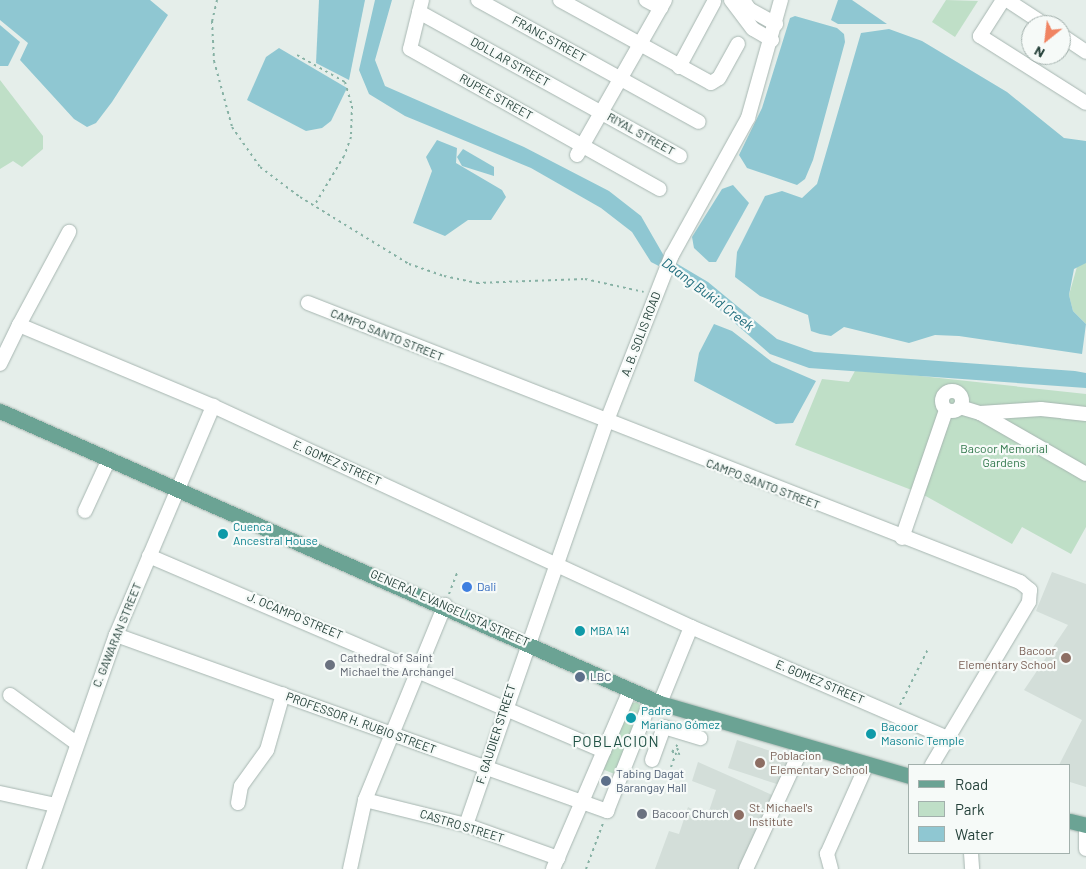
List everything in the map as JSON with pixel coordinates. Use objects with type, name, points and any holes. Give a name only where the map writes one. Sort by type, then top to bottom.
[{"type":"main road","name":"GENERAL EVANGELISTA STREET","points":[[0,411],[445,604],[526,643],[656,701],[802,748],[908,775]]},
{"type":"street","name":"FRANC STREET","points":[[478,0],[699,122]]},
{"type":"street","points":[[560,0],[679,67],[715,82],[738,44]]},
{"type":"street","points":[[579,150],[663,4],[646,0]]},
{"type":"street","points":[[731,0],[752,29],[772,40]]},
{"type":"street","points":[[743,0],[755,14],[776,24]]},
{"type":"street","name":"A. B. SOLIS ROAD","points":[[555,562],[606,423],[672,255],[748,118],[772,40],[781,0]]},
{"type":"street","points":[[1003,0],[980,36],[1086,103]]},
{"type":"street","points":[[1007,0],[1030,15]]},
{"type":"street","points":[[679,67],[714,2]]},
{"type":"street","name":"RUPEE STREET","points":[[421,6],[410,49],[579,150],[659,189]]},
{"type":"street","name":"DOLLAR STREET","points":[[421,6],[601,112]]},
{"type":"street","points":[[1071,42],[1086,52]]},
{"type":"street","name":"RIYAL STREET","points":[[601,112],[680,156]]},
{"type":"street","points":[[0,364],[69,232]]},
{"type":"street","name":"CAMPO SANTO STREET","points":[[308,303],[606,423],[1020,582],[1030,590],[1029,602],[933,764]]},
{"type":"street","name":"E. GOMEZ STREET","points":[[19,325],[213,406],[555,562],[690,627],[948,738]]},
{"type":"street","name":"C. GAWARAN STREET","points":[[34,869],[76,744],[116,635],[213,406]]},
{"type":"street","points":[[902,538],[953,408],[980,413],[1041,409],[1086,414]]},
{"type":"street","points":[[980,413],[1084,468]]},
{"type":"street","points":[[85,511],[109,459]]},
{"type":"street","name":"J. OCAMPO STREET","points":[[150,556],[418,668],[604,751]]},
{"type":"street","name":"F. GAUDIER STREET","points":[[466,825],[526,643],[555,562]]},
{"type":"street","points":[[350,869],[365,800],[445,604]]},
{"type":"street","points":[[607,811],[690,627]]},
{"type":"street","name":"PROFESSOR H. RUBIO STREET","points":[[116,635],[607,811]]},
{"type":"street","points":[[555,863],[630,690]]},
{"type":"street","points":[[238,803],[241,786],[269,745],[283,694]]},
{"type":"street","points":[[10,695],[76,744]]},
{"type":"street","points":[[652,760],[664,727],[700,738]]},
{"type":"street","points":[[746,869],[802,748]]},
{"type":"street","points":[[831,869],[827,854],[866,764]]},
{"type":"street","points":[[0,793],[55,805]]},
{"type":"street","name":"CASTRO STREET","points":[[365,800],[466,825],[555,863]]},
{"type":"street","points":[[1082,823],[1086,849]]},
{"type":"street","points":[[971,854],[972,869]]},
{"type":"path","points":[[217,0],[212,21],[214,61],[232,127],[260,167],[314,206],[409,264],[444,276],[477,283],[585,280],[613,283],[656,296]]},
{"type":"path","points":[[297,55],[345,82],[352,106],[351,137],[344,156],[314,206]]},
{"type":"path","points":[[445,604],[458,571]]},
{"type":"path","points":[[895,714],[928,649]]},
{"type":"path","points":[[671,767],[676,753]]},
{"type":"path","points":[[586,869],[607,811]]},
{"type":"shaded area","name":"Bacoor Elementary School","points":[[1052,572],[1086,584],[1086,787],[1071,782],[1071,764],[1060,764],[1082,720],[1024,690],[1068,625],[1036,611]]},
{"type":"shaded area","name":"Poblacion Elementary School","points":[[737,740],[792,758],[783,786],[728,768]]},
{"type":"shaded area","name":"St. Michael's Institute","points":[[698,762],[779,798],[745,869],[655,869],[669,831],[679,834],[688,807],[707,817],[716,790],[692,781]]},
{"type":"green space","points":[[946,0],[978,1],[955,37],[932,22]]},
{"type":"green space","points":[[0,80],[43,136],[43,149],[22,167],[13,161],[0,169]]},
{"type":"green space","points":[[1078,263],[1086,263],[1086,324],[1073,311],[1069,295]]},
{"type":"green space","name":"Bacoor Memorial Gardens","points":[[856,369],[1086,394],[1086,527],[1071,554],[1022,527],[1012,544],[922,494],[795,445],[822,379],[849,382]]},
{"type":"green space","points":[[637,702],[641,706],[617,775],[602,769],[632,703]]},
{"type":"water","points":[[0,0],[150,0],[168,15],[112,102],[96,123],[87,127],[74,119],[20,60],[28,43],[0,20]]},
{"type":"water","points":[[319,0],[365,0],[349,80],[316,63]]},
{"type":"water","name":"Daang Bukid Creek","points":[[375,0],[392,0],[375,60],[385,86],[524,147],[609,191],[641,216],[664,256],[708,282],[777,339],[814,352],[1075,371],[1086,373],[1086,388],[809,368],[770,354],[686,280],[651,262],[632,232],[601,208],[531,168],[405,116],[369,94],[359,70]]},
{"type":"water","points":[[838,0],[852,0],[887,24],[838,24],[831,20]]},
{"type":"water","points":[[795,16],[837,28],[844,34],[845,42],[813,160],[805,179],[797,185],[747,168],[739,155],[762,108],[790,18]]},
{"type":"water","points":[[0,25],[20,42],[8,66],[0,66]]},
{"type":"water","points":[[889,29],[922,41],[1007,92],[1064,138],[1086,141],[1086,263],[1074,269],[1069,295],[1073,311],[1086,324],[1082,354],[959,336],[935,335],[909,343],[844,327],[831,336],[820,334],[811,331],[808,315],[760,296],[735,277],[737,252],[765,196],[782,191],[802,198],[817,184],[861,33]]},
{"type":"water","points":[[279,48],[347,88],[331,121],[322,128],[306,131],[247,100],[266,57]]},
{"type":"water","points":[[437,140],[457,148],[456,163],[502,190],[506,197],[491,220],[468,220],[445,236],[413,223],[432,171],[426,157]]},
{"type":"water","points":[[463,149],[494,167],[494,176],[462,166],[457,157]]},
{"type":"water","points":[[733,185],[749,203],[716,262],[709,262],[694,248],[692,237],[722,189]]},
{"type":"water","points":[[714,324],[732,331],[772,362],[816,381],[793,423],[776,424],[694,381],[699,353]]},
{"type":"place","name":"Cuenca Ancestral House","points":[[223,534]]},
{"type":"place","name":"Dali","points":[[467,587]]},
{"type":"place","name":"MBA 141","points":[[580,631]]},
{"type":"place","name":"Bacoor Elementary School","points":[[1066,658]]},
{"type":"place","name":"Cathedral of Saint Michael the Archangel","points":[[330,665]]},
{"type":"place","name":"LBC","points":[[580,677]]},
{"type":"place","name":"Padre Mariano Gómez","points":[[631,718]]},
{"type":"place","name":"Bacoor Masonic Temple","points":[[871,734]]},
{"type":"place","name":"Poblacion Elementary School","points":[[760,763]]},
{"type":"place","name":"Tabing Dagat Barangay Hall","points":[[606,781]]},
{"type":"place","name":"Bacoor Church","points":[[642,814]]},
{"type":"place","name":"St. Michael's Institute","points":[[739,815]]},
{"type":"district","name":"POBLACION","points":[[616,742]]}]
